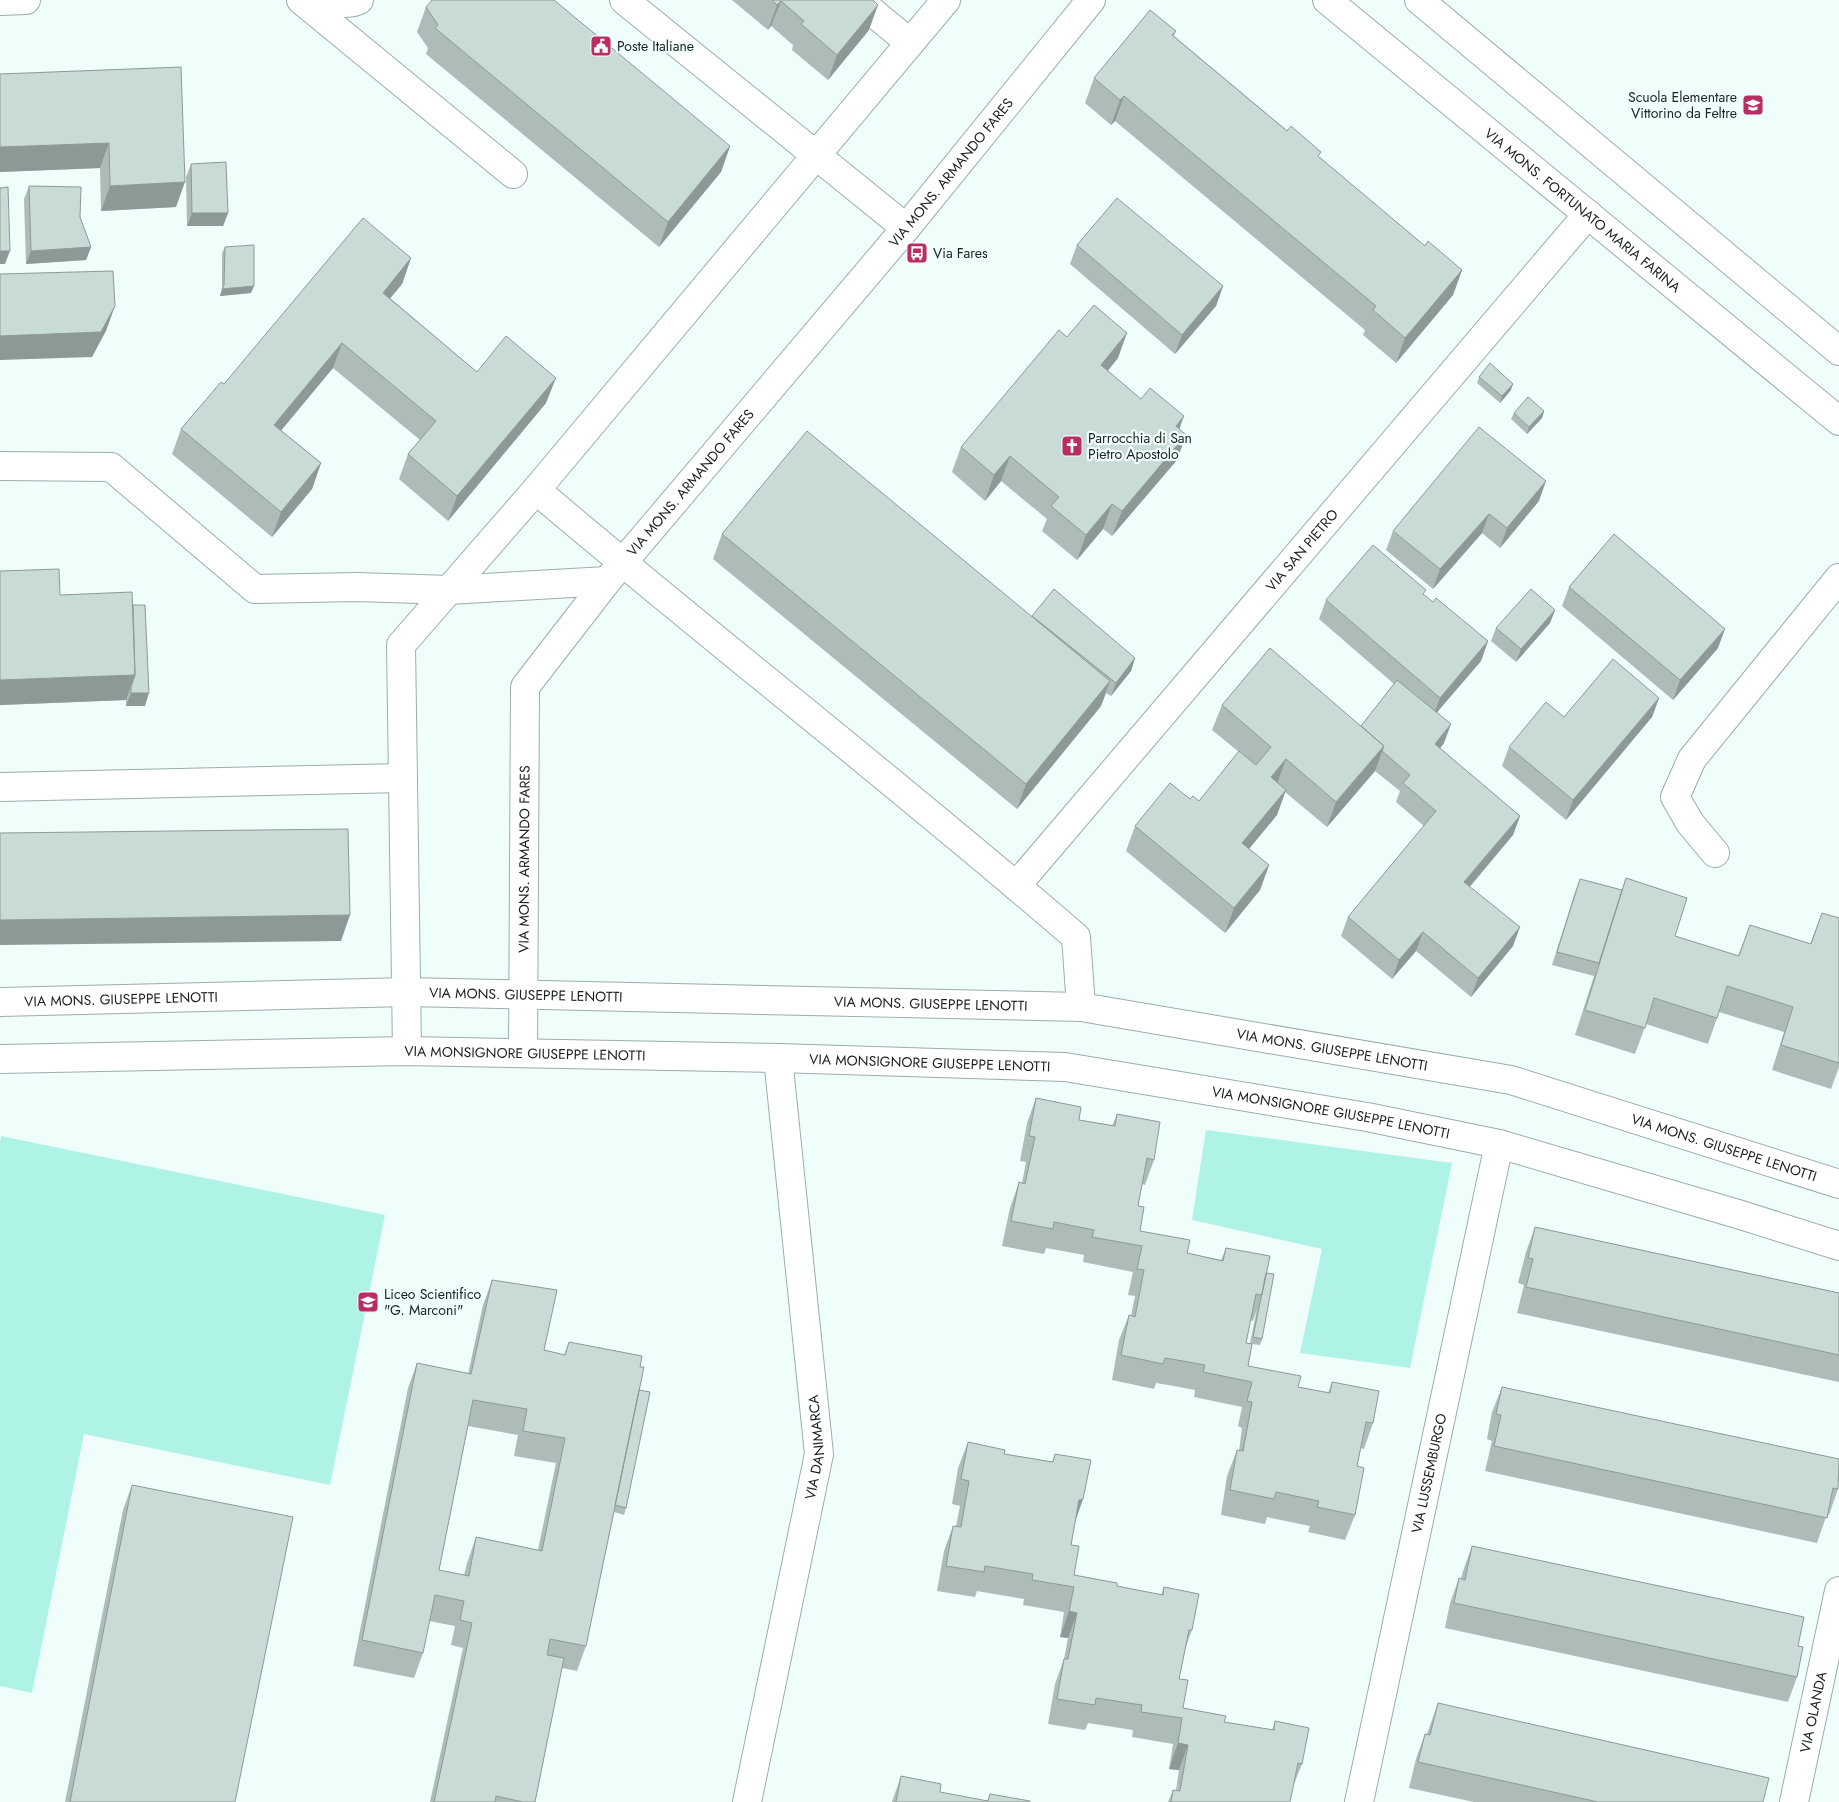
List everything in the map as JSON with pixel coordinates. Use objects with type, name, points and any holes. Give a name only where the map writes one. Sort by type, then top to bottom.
[{"type":"street","points":[[0,1],[26,0]]},
{"type":"street","points":[[301,0],[512,174]]},
{"type":"street","points":[[322,0],[354,2],[358,0]]},
{"type":"street","points":[[624,0],[906,228]]},
{"type":"street","points":[[858,0],[910,43]]},
{"type":"street","points":[[408,1051],[401,645],[536,490],[946,0]]},
{"type":"street","name":"VIA MONS. ARMANDO FARES","points":[[523,1053],[525,688],[615,573],[906,228],[1091,0]]},
{"type":"street","name":"VIA MONS. FORTUNATO MARIA FARINA","points":[[1327,0],[1839,421]]},
{"type":"street","points":[[1419,0],[1839,351]]},
{"type":"street","points":[[1451,0],[1451,28]]},
{"type":"street","name":"VIA SAN PIETRO","points":[[1016,886],[1588,214]]},
{"type":"street","points":[[0,466],[111,467],[255,589],[357,587],[449,590],[615,573]]},
{"type":"street","points":[[536,490],[615,573],[728,648],[1076,937],[1081,1006]]},
{"type":"street","points":[[1714,853],[1690,823],[1674,797],[1692,759],[1839,578]]},
{"type":"street","points":[[0,787],[403,778]]},
{"type":"street","name":"VIA MONS. GIUSEPPE LENOTTI","points":[[0,1002],[407,992],[1081,1006],[1511,1080],[1839,1184]]},
{"type":"street","name":"VIA MONSIGNORE GIUSEPPE LENOTTI","points":[[0,1059],[408,1051],[778,1058],[1065,1067],[1368,1117],[1499,1144],[1741,1215],[1839,1246]]},
{"type":"street","name":"VIA DANIMARCA","points":[[747,1802],[819,1454],[778,1058]]},
{"type":"street","name":"VIA LUSSEMBURGO","points":[[1359,1802],[1499,1144]]},
{"type":"street","name":"VIA OLANDA","points":[[1794,1802],[1839,1592]]},
{"type":"green space","points":[[1206,1130],[1452,1163],[1410,1368],[1300,1353],[1322,1249],[1192,1220]]},
{"type":"green space","points":[[1,1136],[385,1215],[330,1485],[84,1434],[32,1693],[0,1686]]},
{"type":"building","points":[[432,0],[554,0],[730,146],[668,222],[435,28],[438,25],[426,7]]},
{"type":"building","points":[[772,0],[873,0],[878,5],[837,55],[801,24],[804,21],[781,1],[777,5]]},
{"type":"building","points":[[1150,10],[1176,31],[1172,35],[1287,131],[1291,126],[1321,152],[1318,156],[1425,246],[1428,241],[1462,270],[1405,338],[1373,310],[1376,306],[1124,96],[1120,100],[1094,78]]},
{"type":"building","points":[[181,67],[185,182],[110,186],[109,143],[0,147],[0,74]]},
{"type":"building","points":[[226,162],[228,213],[192,213],[191,164]]},
{"type":"building","points":[[29,186],[81,187],[80,217],[91,247],[31,251]]},
{"type":"building","points":[[8,187],[10,251],[0,251],[0,188]]},
{"type":"building","points":[[1117,198],[1223,286],[1182,335],[1077,245]]},
{"type":"building","points":[[363,218],[411,258],[383,293],[477,372],[506,336],[556,378],[457,496],[408,454],[436,421],[342,343],[274,425],[321,463],[281,512],[181,429],[221,382],[224,384]]},
{"type":"building","points":[[254,245],[254,286],[222,289],[224,285],[225,247]]},
{"type":"building","points":[[113,271],[115,306],[101,332],[0,336],[0,274]]},
{"type":"building","name":"Parrocchia di San Pietro Apostolo","points":[[1094,305],[1127,333],[1101,365],[1141,399],[1150,388],[1184,416],[1176,426],[1186,435],[1122,511],[1112,504],[1086,535],[1051,506],[1059,497],[1010,456],[994,475],[961,447],[1059,330],[1067,337]]},
{"type":"building","points":[[1490,363],[1513,384],[1502,396],[1479,377]]},
{"type":"building","points":[[1528,397],[1544,411],[1529,427],[1514,413]]},
{"type":"building","points":[[1479,427],[1546,481],[1507,528],[1489,514],[1440,569],[1393,531]]},
{"type":"building","points":[[807,431],[1110,681],[1026,784],[722,534]]},
{"type":"building","points":[[1614,534],[1725,629],[1680,680],[1569,587]]},
{"type":"building","points":[[1373,545],[1426,590],[1423,594],[1433,602],[1436,598],[1488,641],[1440,698],[1326,600]]},
{"type":"building","points":[[59,569],[60,595],[132,592],[135,675],[0,680],[0,571]]},
{"type":"building","points":[[1054,589],[1135,658],[1116,683],[1032,616]]},
{"type":"building","points":[[1531,589],[1555,610],[1521,649],[1496,628]]},
{"type":"building","points":[[133,605],[145,605],[149,693],[131,693],[135,675]]},
{"type":"building","points":[[1270,648],[1384,746],[1336,802],[1286,759],[1271,777],[1286,790],[1242,843],[1269,865],[1234,908],[1135,826],[1170,783],[1190,799],[1193,796],[1199,801],[1239,751],[1256,765],[1271,747],[1222,705]]},
{"type":"building","points":[[1613,659],[1659,698],[1573,800],[1509,747],[1546,702],[1564,717]]},
{"type":"building","points":[[1397,680],[1451,724],[1435,744],[1520,816],[1464,882],[1520,927],[1478,978],[1423,932],[1399,960],[1348,917],[1436,811],[1403,783],[1410,775],[1382,751],[1384,746],[1361,726]]},
{"type":"building","points":[[348,829],[350,915],[0,920],[0,833]]},
{"type":"building","points":[[1626,878],[1687,898],[1675,936],[1739,956],[1750,925],[1811,944],[1822,913],[1839,918],[1839,1063],[1781,1045],[1793,1007],[1727,986],[1717,1018],[1654,998],[1645,1028],[1585,1010]]},
{"type":"building","points":[[1580,879],[1622,890],[1599,963],[1557,952]]},
{"type":"building","points":[[1036,1098],[1081,1107],[1079,1120],[1115,1126],[1117,1114],[1160,1122],[1154,1160],[1147,1158],[1138,1206],[1144,1207],[1140,1231],[1190,1240],[1187,1253],[1223,1261],[1226,1248],[1270,1256],[1262,1295],[1256,1294],[1246,1343],[1252,1344],[1248,1366],[1301,1376],[1298,1387],[1330,1393],[1332,1382],[1379,1391],[1373,1423],[1366,1422],[1357,1466],[1364,1468],[1355,1515],[1317,1507],[1319,1501],[1276,1492],[1274,1499],[1230,1490],[1237,1450],[1243,1451],[1252,1402],[1247,1401],[1252,1382],[1203,1372],[1205,1365],[1165,1358],[1163,1364],[1121,1355],[1129,1315],[1135,1317],[1144,1270],[1137,1269],[1142,1246],[1092,1237],[1094,1230],[1054,1222],[1053,1229],[1011,1221],[1019,1182],[1025,1184],[1035,1137],[1029,1136]]},
{"type":"building","points":[[1535,1227],[1839,1293],[1839,1355],[1526,1287],[1533,1259],[1528,1258]]},
{"type":"building","points":[[1266,1273],[1274,1274],[1262,1339],[1253,1337]]},
{"type":"building","points":[[492,1280],[557,1290],[544,1350],[565,1355],[569,1342],[642,1356],[640,1367],[644,1367],[586,1646],[550,1639],[547,1655],[564,1658],[535,1802],[523,1802],[496,1796],[495,1802],[434,1802],[472,1623],[460,1620],[464,1601],[435,1595],[423,1653],[362,1640],[417,1363],[471,1374]],"holes":[[[473,1400],[527,1409],[523,1431],[565,1438],[542,1551],[476,1537],[469,1576],[439,1570]]]},
{"type":"building","points":[[1502,1387],[1839,1459],[1838,1489],[1833,1488],[1827,1518],[1494,1446],[1501,1415],[1496,1414]]},
{"type":"building","points":[[639,1390],[650,1392],[626,1508],[615,1505]]},
{"type":"building","points":[[968,1442],[1005,1450],[1004,1454],[1053,1462],[1055,1454],[1091,1460],[1083,1499],[1079,1500],[1071,1545],[1079,1546],[1074,1575],[1117,1583],[1117,1586],[1163,1595],[1164,1587],[1199,1594],[1179,1679],[1188,1680],[1183,1708],[1226,1716],[1224,1722],[1274,1730],[1275,1721],[1309,1728],[1302,1764],[1298,1763],[1290,1802],[1171,1802],[1173,1790],[1180,1791],[1188,1745],[1178,1743],[1182,1718],[1141,1712],[1142,1705],[1096,1698],[1095,1705],[1057,1699],[1064,1659],[1068,1659],[1077,1613],[1069,1611],[1074,1587],[1032,1580],[1033,1574],[985,1566],[984,1572],[946,1566],[953,1526],[961,1527],[969,1481],[961,1479]]},
{"type":"building","points":[[132,1485],[293,1517],[235,1802],[70,1802]]},
{"type":"building","points":[[1472,1546],[1804,1617],[1798,1646],[1803,1647],[1797,1677],[1454,1603],[1459,1578],[1465,1580]]},
{"type":"building","points":[[1438,1703],[1769,1778],[1763,1802],[1598,1802],[1418,1762],[1425,1734],[1430,1735]]},
{"type":"building","points":[[901,1776],[941,1784],[940,1792],[988,1801],[990,1794],[1030,1802],[896,1802]]},
{"type":"place","name":"Poste Italiane","points":[[601,46]]},
{"type":"place","name":"Scuola Elementare Vittorino da Feltre","points":[[1753,105]]},
{"type":"place","name":"Via Fares","points":[[917,253]]},
{"type":"place","name":"Parrocchia di San Pietro Apostolo","points":[[1072,446]]},
{"type":"place","name":"Liceo Scientifico \"G. Marconi\"","points":[[368,1302]]}]
